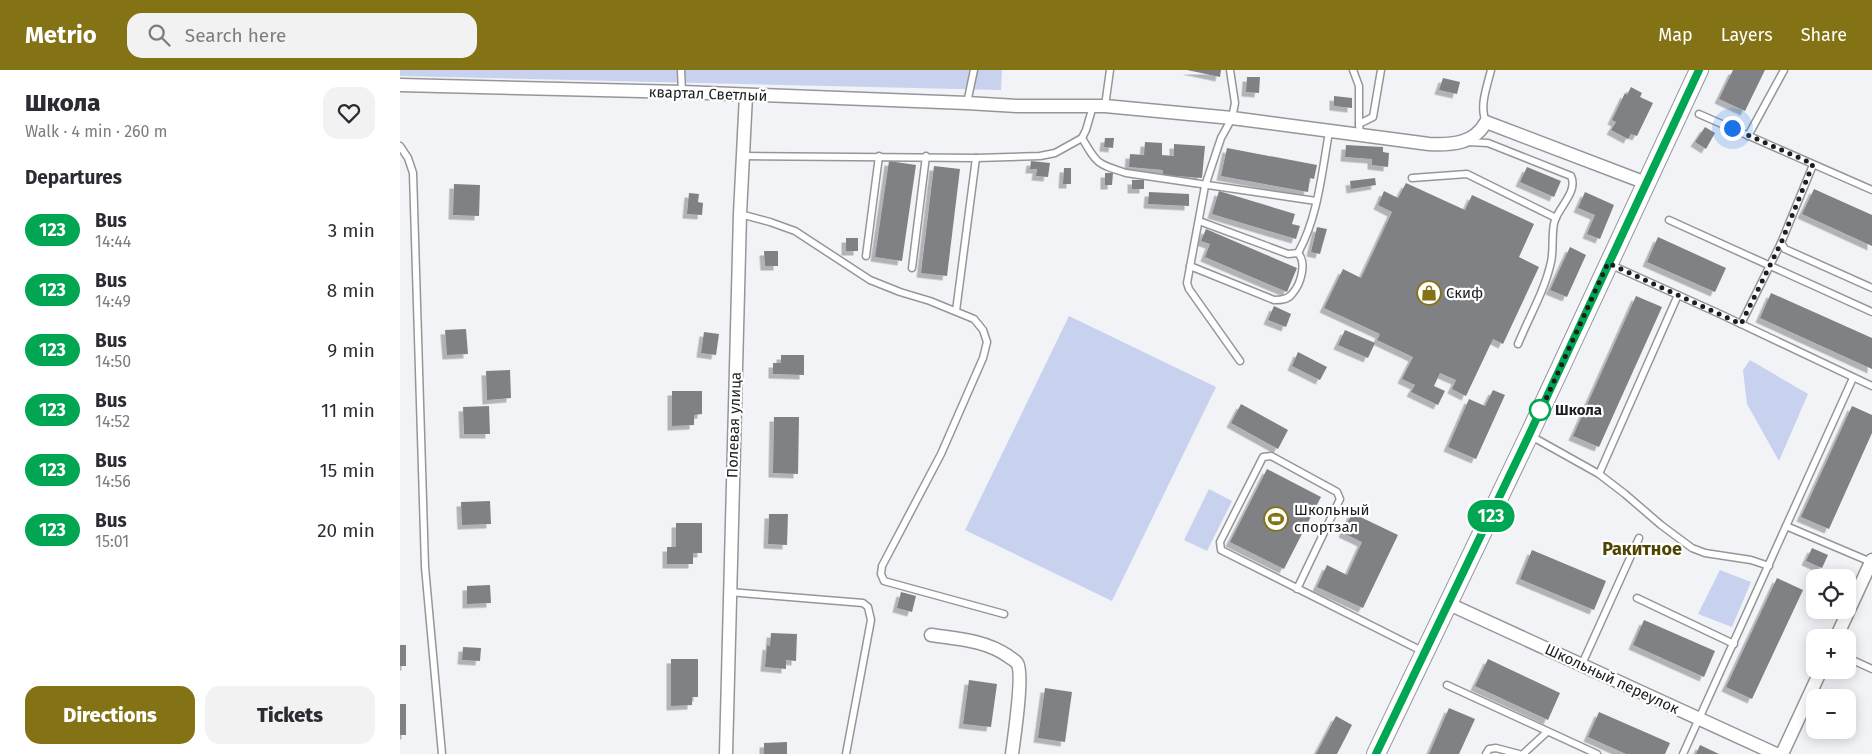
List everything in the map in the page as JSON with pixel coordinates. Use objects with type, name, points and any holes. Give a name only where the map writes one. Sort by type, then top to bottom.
[{"type":"street","points":[[1376,754],[1529,435],[1699,70]]},
{"type":"street","name":"квартал Светлый","points":[[400,85],[682,92],[1017,106],[1099,106],[1232,118],[1329,132],[1360,130],[1429,144],[1451,145],[1464,142]]},
{"type":"street","name":"Полевая улица","points":[[726,754],[740,214],[746,95]]},
{"type":"street","points":[[1464,142],[1482,131],[1486,122],[1646,182]]},
{"type":"street","points":[[1840,629],[1871,561]]},
{"type":"street","name":"Школьный переулок","points":[[1449,604],[1776,754]]},
{"type":"street","points":[[931,635],[978,641],[1000,650],[1017,662],[1019,690],[1012,754]]},
{"type":"street","points":[[1782,754],[1817,679]]},
{"type":"lane","points":[[681,70],[682,92]]},
{"type":"lane","points":[[968,103],[974,70]]},
{"type":"lane","points":[[744,156],[926,156],[976,158],[1040,156],[1055,153],[1082,138],[1099,106],[1110,70]]},
{"type":"lane","points":[[1230,70],[1235,104],[1232,118],[1221,138],[1205,186],[1187,282],[1188,288],[1240,361]]},
{"type":"lane","points":[[1354,70],[1359,86],[1360,130]]},
{"type":"lane","points":[[1360,130],[1373,117],[1381,70]]},
{"type":"lane","points":[[1486,122],[1483,107],[1491,70]]},
{"type":"lane","points":[[1748,136],[1784,70]]},
{"type":"lane","points":[[1699,114],[1872,190]]},
{"type":"lane","points":[[1298,253],[1304,241],[1316,201],[1329,132]]},
{"type":"lane","points":[[1082,138],[1092,157],[1105,167],[1126,173],[1316,201]]},
{"type":"lane","points":[[1464,142],[1488,143],[1570,176],[1573,180],[1573,187],[1554,223],[1552,260],[1548,274],[1518,344]]},
{"type":"lane","points":[[400,146],[408,158],[413,173],[425,567],[442,754]]},
{"type":"lane","points":[[866,256],[879,156]]},
{"type":"lane","points":[[912,268],[926,156]]},
{"type":"lane","points":[[956,311],[976,158]]},
{"type":"lane","points":[[1741,324],[1781,243],[1813,164]]},
{"type":"lane","points":[[1412,178],[1467,174],[1556,218]]},
{"type":"lane","points":[[740,214],[795,231],[870,280],[956,311],[974,320],[983,330],[987,342],[983,358],[941,454],[882,566],[881,574],[884,581],[1004,614]]},
{"type":"lane","points":[[1669,220],[1872,312]]},
{"type":"lane","points":[[1199,221],[1288,254],[1298,253]]},
{"type":"lane","points":[[1781,243],[1785,249],[1872,288]]},
{"type":"lane","points":[[1190,266],[1274,300],[1284,300],[1292,295],[1302,272],[1303,260],[1298,253]]},
{"type":"lane","points":[[1608,263],[1872,386]]},
{"type":"lane","points":[[1599,474],[1678,295]]},
{"type":"lane","points":[[1683,754],[1853,378]]},
{"type":"lane","points":[[1529,435],[1599,474],[1625,494],[1660,526],[1692,548],[1705,553],[1751,560],[1769,566]]},
{"type":"lane","points":[[1297,589],[1340,499],[1337,492],[1271,456],[1263,457],[1220,542],[1221,550],[1297,589],[1425,653]]},
{"type":"lane","points":[[1786,526],[1871,561]]},
{"type":"lane","points":[[1582,664],[1639,538]]},
{"type":"lane","points":[[729,592],[862,603],[868,607],[871,620],[846,754]]},
{"type":"lane","points":[[1637,598],[1734,644]]},
{"type":"lane","points":[[1856,662],[1872,669]]},
{"type":"lane","points":[[1447,685],[1597,754]]},
{"type":"lane","points":[[1486,754],[1489,749],[1496,748],[1521,754],[1547,732]]},
{"type":"shaded area","points":[[400,70],[1002,70],[1001,90],[400,76]]},
{"type":"shaded area","points":[[1069,316],[1216,387],[1112,601],[965,530]]},
{"type":"shaded area","points":[[1750,360],[1808,394],[1779,461],[1747,404],[1743,370]]},
{"type":"shaded area","points":[[1209,489],[1232,501],[1207,551],[1184,540]]},
{"type":"shaded area","points":[[1720,570],[1751,582],[1732,627],[1698,614]]},
{"type":"building","points":[[1187,70],[1221,70],[1220,77]]},
{"type":"building","points":[[1733,70],[1765,70],[1745,111],[1719,99]]},
{"type":"building","points":[[1247,77],[1260,77],[1259,93],[1246,92]]},
{"type":"building","points":[[1443,78],[1460,82],[1457,94],[1439,90]]},
{"type":"building","points":[[1631,87],[1642,93],[1640,97],[1653,103],[1637,136],[1631,134],[1628,139],[1611,130],[1616,122],[1612,120],[1625,93],[1627,95]]},
{"type":"building","points":[[1334,96],[1352,98],[1352,108],[1334,106]]},
{"type":"building","points":[[1705,127],[1715,133],[1706,149],[1695,142]]},
{"type":"building","points":[[1105,138],[1114,138],[1113,148],[1104,147]]},
{"type":"building","points":[[1145,142],[1162,143],[1162,155],[1174,156],[1174,144],[1205,146],[1202,178],[1163,175],[1163,170],[1129,167],[1130,154],[1144,155]]},
{"type":"building","points":[[1346,145],[1383,147],[1383,152],[1389,153],[1388,167],[1372,165],[1372,159],[1345,157]]},
{"type":"building","points":[[1227,148],[1317,165],[1314,179],[1310,178],[1308,192],[1221,176]]},
{"type":"building","points":[[889,161],[916,165],[902,261],[875,257]]},
{"type":"building","points":[[1031,161],[1050,163],[1048,177],[1036,176],[1037,169],[1030,169]]},
{"type":"building","points":[[934,166],[960,169],[947,276],[921,273]]},
{"type":"building","points":[[1527,167],[1561,181],[1554,197],[1520,182]]},
{"type":"building","points":[[1064,168],[1071,168],[1071,184],[1063,184]]},
{"type":"building","points":[[1105,173],[1113,173],[1112,185],[1105,185]]},
{"type":"building","points":[[1375,178],[1376,185],[1351,189],[1350,181]]},
{"type":"building","points":[[1132,180],[1144,180],[1144,189],[1132,189]]},
{"type":"building","name":"Скиф","points":[[1406,183],[1465,210],[1472,195],[1534,224],[1519,257],[1539,267],[1503,344],[1493,339],[1466,396],[1452,389],[1456,380],[1440,373],[1434,386],[1445,391],[1438,405],[1411,392],[1415,385],[1402,379],[1413,357],[1377,340],[1380,334],[1324,308],[1343,269],[1361,278],[1392,212],[1378,205],[1384,191],[1398,198]]},
{"type":"building","points":[[454,184],[480,185],[479,216],[453,215]]},
{"type":"building","points":[[1814,189],[1872,215],[1872,246],[1802,214]]},
{"type":"building","points":[[1219,191],[1295,214],[1292,224],[1300,226],[1296,239],[1212,214]]},
{"type":"building","points":[[1149,192],[1189,194],[1189,206],[1148,204]]},
{"type":"building","points":[[1585,192],[1614,205],[1600,239],[1587,234],[1595,215],[1578,208]]},
{"type":"building","points":[[689,193],[699,194],[698,202],[703,203],[702,215],[687,214]]},
{"type":"building","points":[[1317,227],[1327,229],[1320,254],[1311,252]]},
{"type":"building","points":[[1206,229],[1297,268],[1287,292],[1205,257],[1210,244],[1201,241]]},
{"type":"building","points":[[1658,237],[1726,268],[1715,292],[1647,262]]},
{"type":"building","points":[[846,238],[858,238],[858,251],[846,251]]},
{"type":"building","points":[[1570,247],[1586,255],[1567,297],[1550,290]]},
{"type":"building","points":[[764,251],[778,251],[778,266],[765,266]]},
{"type":"building","points":[[1771,293],[1872,338],[1872,369],[1760,318]]},
{"type":"building","points":[[1636,296],[1662,307],[1599,447],[1573,436]]},
{"type":"building","points":[[1274,306],[1291,314],[1286,327],[1268,320]]},
{"type":"building","points":[[466,329],[468,354],[447,355],[445,330]]},
{"type":"building","points":[[1345,330],[1375,343],[1368,358],[1338,345]]},
{"type":"building","points":[[704,332],[719,334],[716,355],[701,353]]},
{"type":"building","points":[[1298,352],[1327,367],[1320,380],[1292,366]]},
{"type":"building","points":[[781,355],[804,355],[804,375],[773,374],[773,363],[781,363]]},
{"type":"building","points":[[510,370],[511,398],[487,400],[486,371]]},
{"type":"building","points":[[1493,390],[1505,395],[1476,459],[1448,447],[1469,399],[1485,406]]},
{"type":"building","points":[[672,391],[702,391],[702,414],[694,415],[694,425],[672,426]]},
{"type":"building","points":[[1241,404],[1288,430],[1278,449],[1231,423]]},
{"type":"building","points":[[489,406],[490,434],[464,434],[463,407]]},
{"type":"building","points":[[1852,406],[1872,415],[1872,433],[1829,529],[1801,517]]},
{"type":"building","points":[[774,417],[799,417],[798,474],[773,473]]},
{"type":"building","name":"Школьный спортзал","points":[[1267,469],[1321,497],[1284,569],[1230,542]]},
{"type":"building","points":[[490,501],[491,524],[462,525],[461,502]]},
{"type":"building","points":[[1352,513],[1398,535],[1363,608],[1317,587],[1327,565],[1347,575],[1362,542],[1343,533]]},
{"type":"building","points":[[769,514],[788,514],[787,545],[768,544]]},
{"type":"building","points":[[676,523],[702,523],[702,553],[693,553],[693,564],[667,564],[667,547],[676,547]]},
{"type":"building","points":[[1812,548],[1828,555],[1822,568],[1806,561]]},
{"type":"building","points":[[1532,550],[1606,581],[1594,610],[1520,579]]},
{"type":"building","points":[[1777,578],[1803,590],[1752,699],[1726,687]]},
{"type":"building","points":[[490,585],[491,603],[467,604],[467,586]]},
{"type":"building","points":[[901,592],[916,596],[912,612],[897,608]]},
{"type":"building","points":[[1644,620],[1715,651],[1704,677],[1633,645]]},
{"type":"building","points":[[771,633],[797,634],[796,661],[786,660],[786,669],[765,667],[767,645],[770,646]]},
{"type":"building","points":[[400,645],[406,645],[406,666],[400,666]]},
{"type":"building","points":[[463,647],[481,648],[480,661],[462,660]]},
{"type":"building","points":[[671,659],[698,659],[698,697],[692,697],[692,705],[671,706]]},
{"type":"building","points":[[1488,659],[1560,693],[1548,720],[1475,686]]},
{"type":"building","points":[[969,680],[997,684],[991,727],[963,724]]},
{"type":"building","points":[[1045,688],[1072,692],[1065,742],[1038,738]]},
{"type":"building","points":[[400,704],[406,704],[406,735],[400,735]]},
{"type":"building","points":[[1449,708],[1475,719],[1459,754],[1429,754]]},
{"type":"building","points":[[1599,712],[1670,743],[1665,754],[1626,754],[1588,737]]},
{"type":"building","points":[[1336,716],[1352,725],[1337,754],[1316,754]]},
{"type":"building","points":[[787,742],[787,754],[764,754],[764,743]]},
{"type":"building","points":[[1700,745],[1719,754],[1696,754]]},
{"type":"bus line","name":"123","points":[[1376,754],[1529,435],[1699,70]]},
{"type":"place","name":"Скиф","points":[[1429,293]]},
{"type":"place","name":"Школа","points":[[1540,410]]},
{"type":"place","name":"Школьный спортзал","points":[[1276,519]]},
{"type":"district","name":"Ракитное","points":[[1642,549]]},
{"type":"route","points":[[1540,410],[1540,412],[1608,263],[1741,324],[1781,243],[1813,164],[1732,128]]}]
